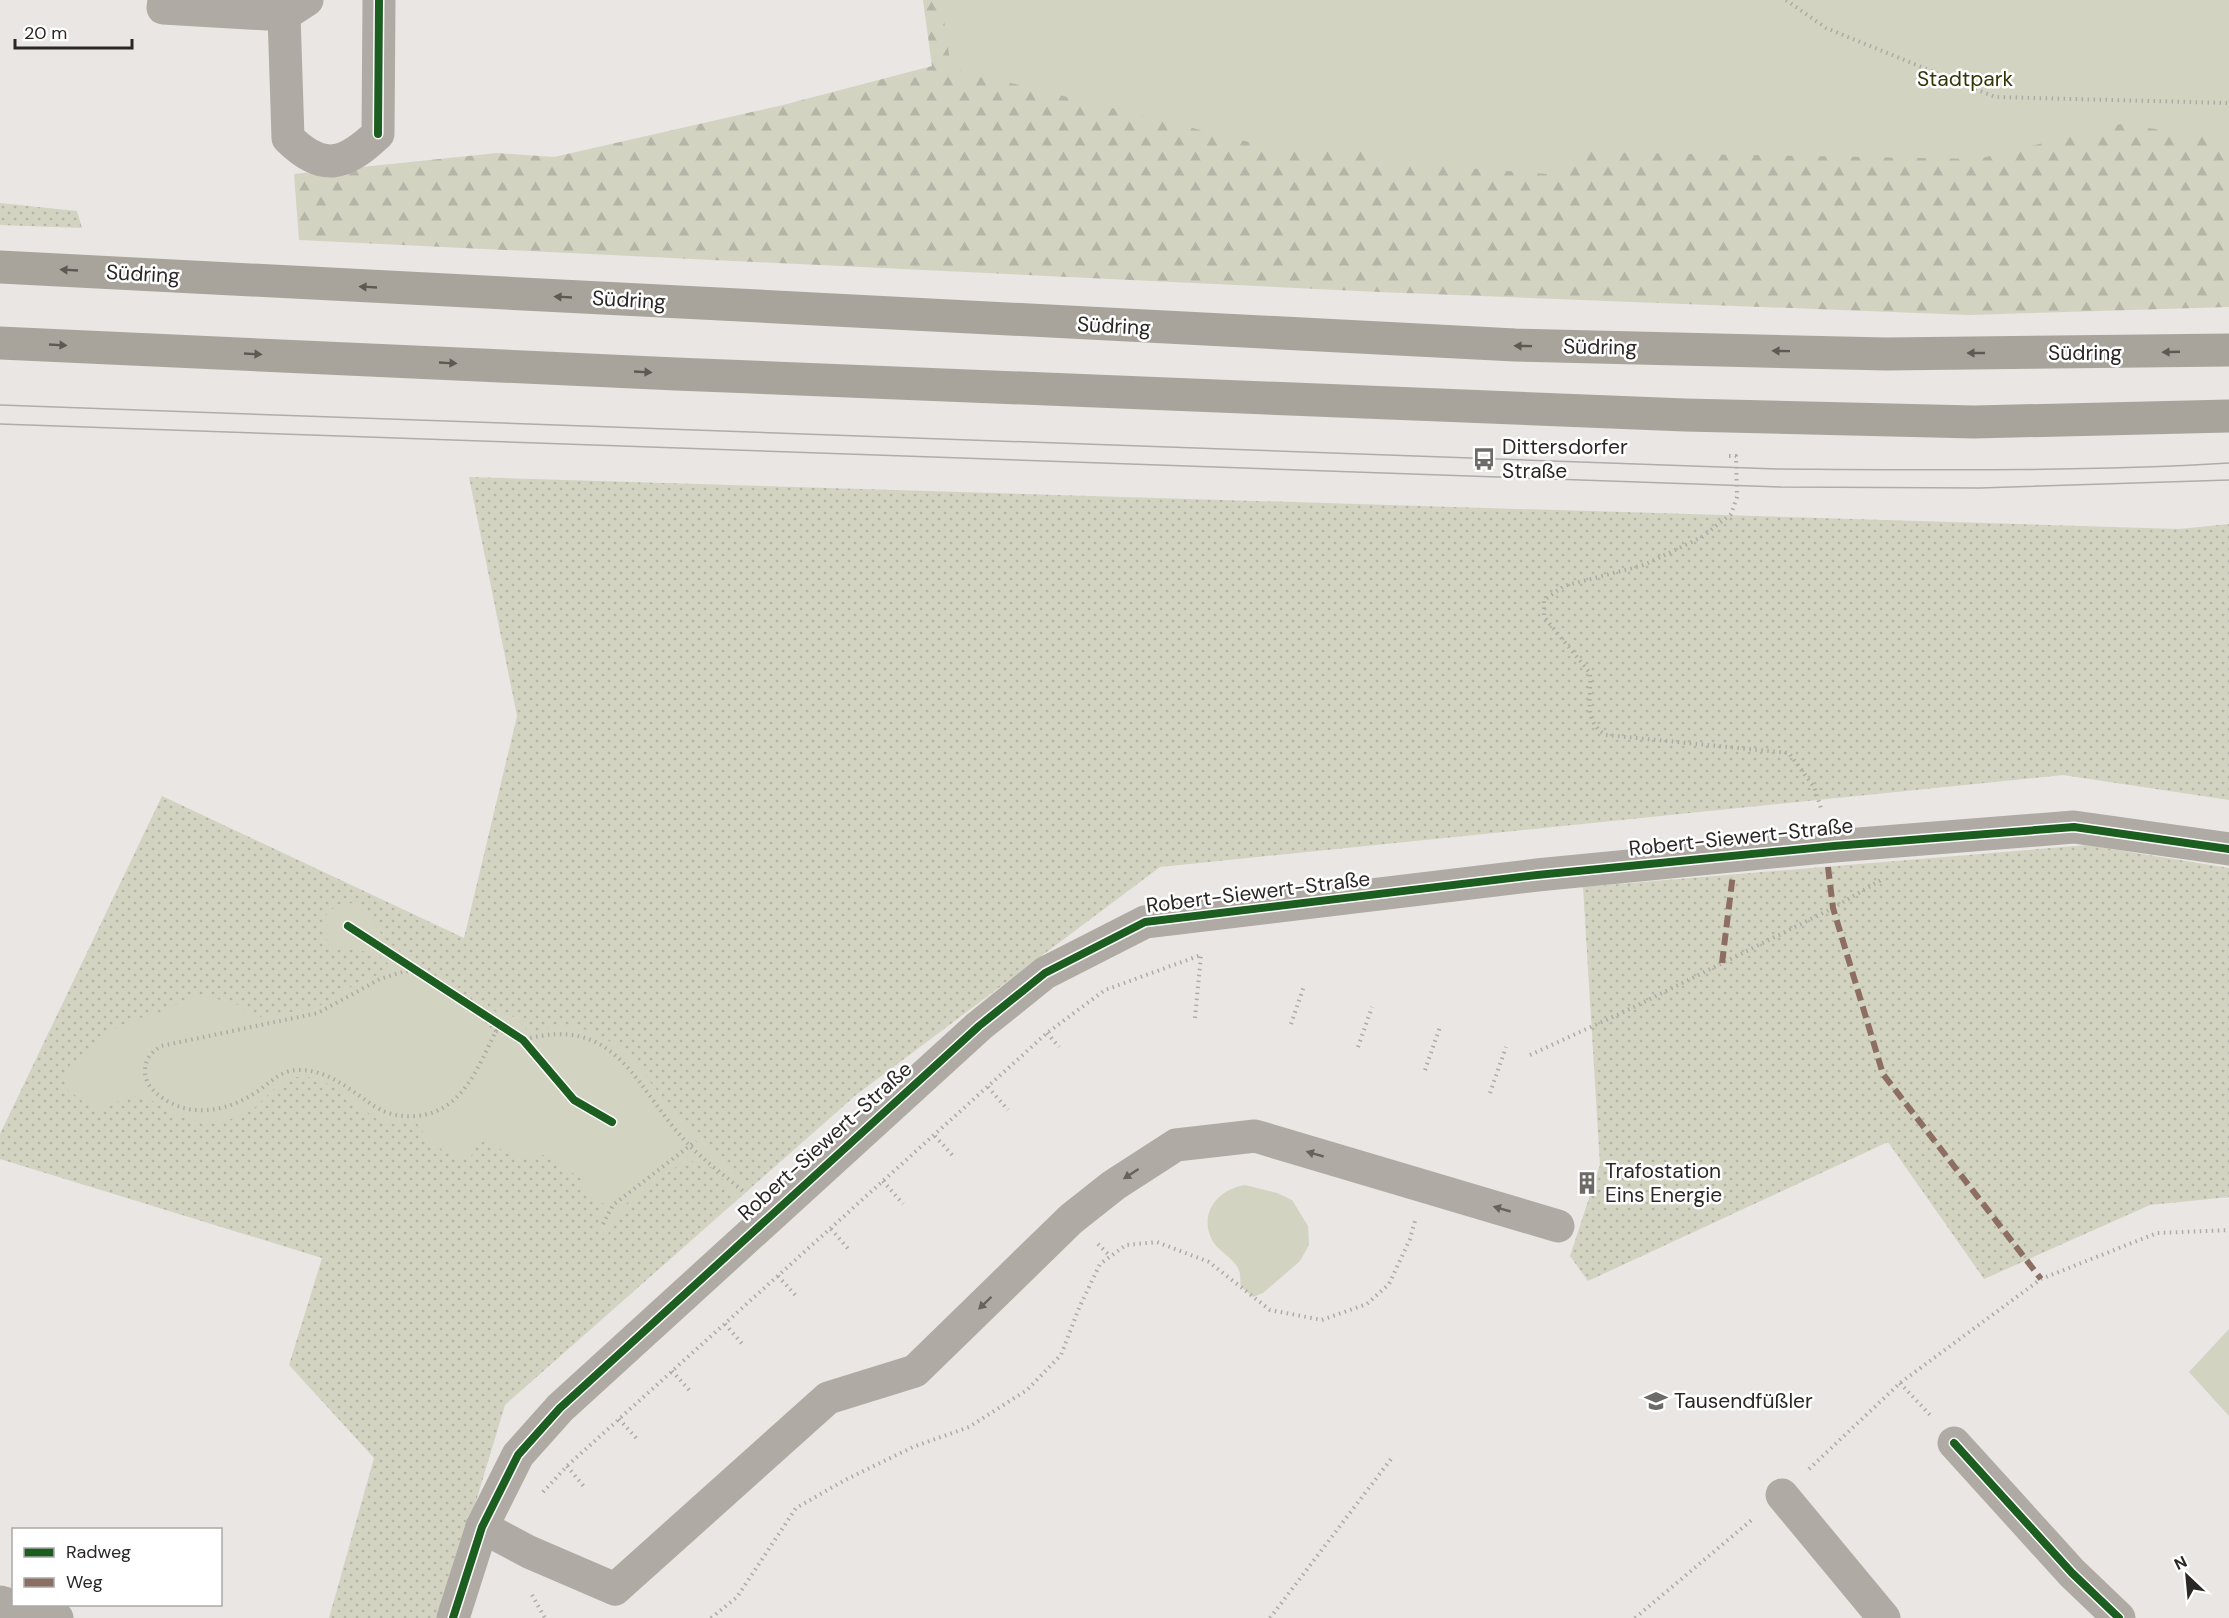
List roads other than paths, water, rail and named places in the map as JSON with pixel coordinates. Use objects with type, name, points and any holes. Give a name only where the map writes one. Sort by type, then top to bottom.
[{"type":"main road","name":"Südring","points":[[0,267],[1515,345],[1886,354],[2229,350]]},
{"type":"main road","points":[[0,343],[676,374],[1685,415],[1974,422],[2229,416]]},
{"type":"street","points":[[164,0],[163,8],[295,8],[288,138],[304,153],[329,162],[356,154],[378,134],[379,0]]},
{"type":"street","name":"Robert-Siewert-Straße","points":[[453,1618],[482,1527],[518,1455],[560,1408],[972,1033],[1036,981],[1094,946],[1145,922],[1538,875],[1834,846],[2074,827],[2229,849]]},
{"type":"street","points":[[482,1527],[529,1552],[615,1589],[828,1398],[915,1371],[1071,1219],[1114,1185],[1176,1145],[1255,1136],[1558,1226]]},
{"type":"street","points":[[1954,1443],[2072,1573],[2119,1618]]},
{"type":"street","points":[[1782,1495],[1884,1618]]},
{"type":"street","points":[[14,1606],[57,1618]]},
{"type":"tram line","points":[[0,405],[1777,469],[2059,469],[2229,463]]},
{"type":"tram line","points":[[0,424],[1781,487],[1980,488],[2229,480]]},
{"type":"place","name":"Dittersdorfer Straße","points":[[1484,459]]},
{"type":"place","name":"Trafostation Eins Energie","points":[[1587,1183]]},
{"type":"place","name":"Tausendfüßler","points":[[1656,1401]]},
{"type":"park label","name":"Stadtpark","points":[[1965,79]]}]
